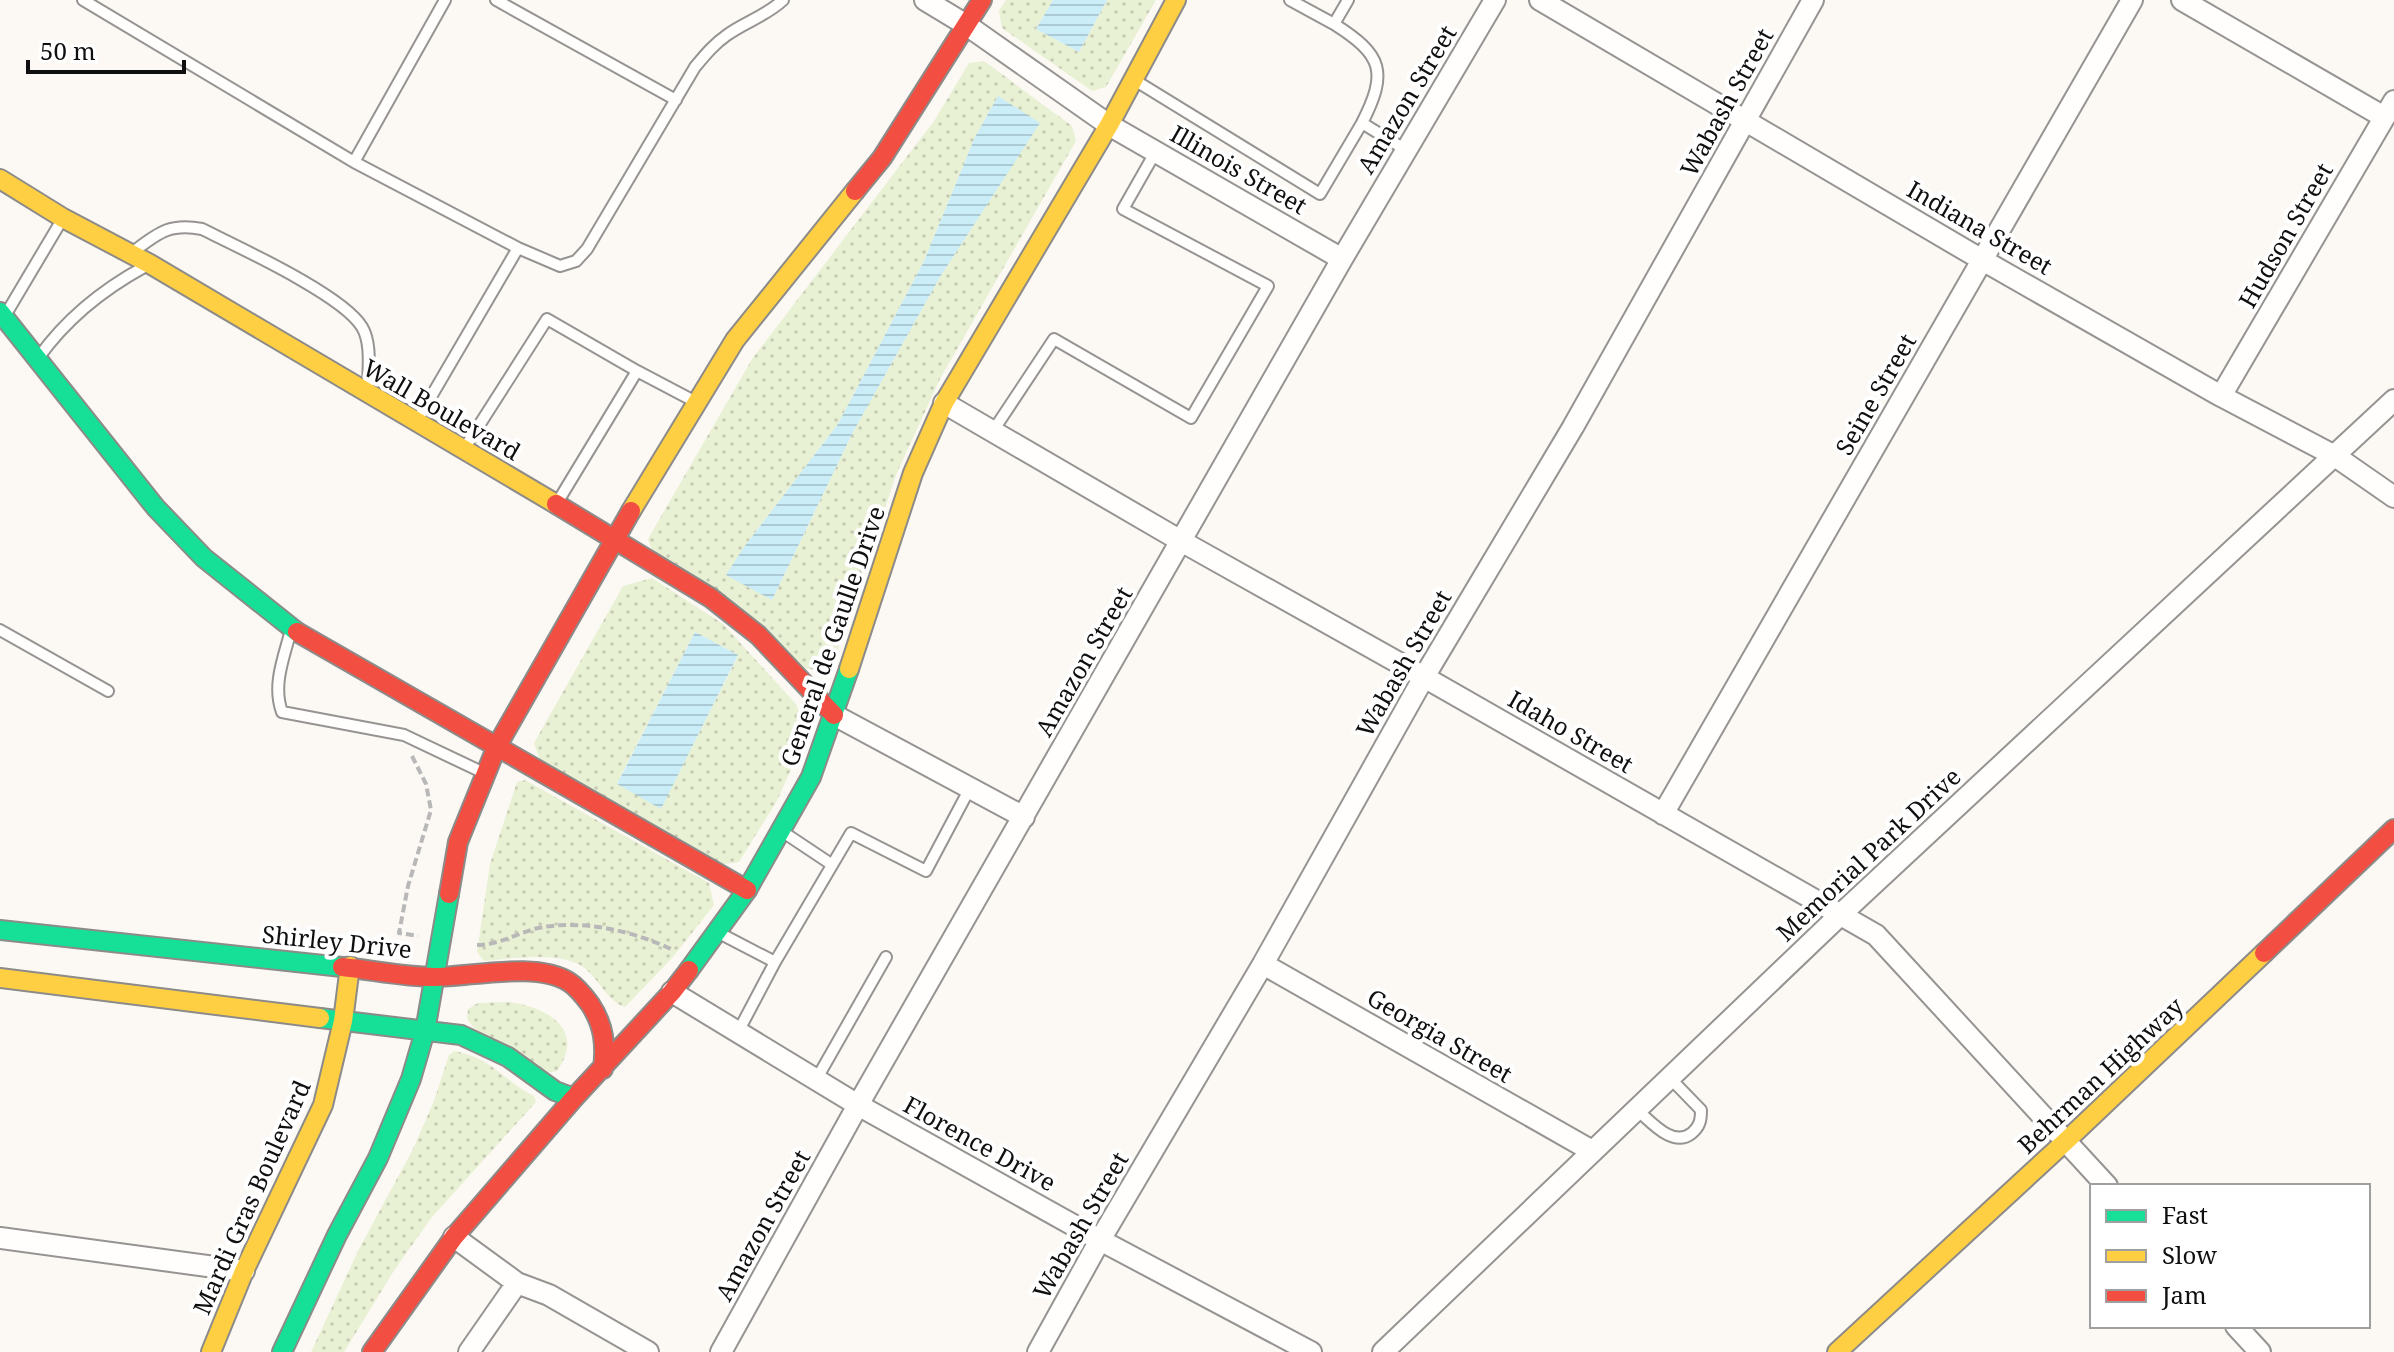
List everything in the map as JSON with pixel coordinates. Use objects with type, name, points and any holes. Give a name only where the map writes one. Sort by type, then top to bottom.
[{"type":"street","name":"Illinois Street","points":[[925,0],[968,26],[1109,125],[1342,259]]},
{"type":"street","points":[[282,1352],[337,1235],[378,1158],[411,1079],[425,1031],[458,842],[497,746],[565,624],[735,340],[882,158],[982,0]]},
{"type":"street","name":"General de Gaulle Drive","points":[[372,1352],[454,1237],[574,1098],[672,992],[747,890],[811,777],[913,473],[944,403],[1109,125],[1176,0]]},
{"type":"street","name":"Amazon Street","points":[[721,1352],[858,1105],[1342,259],[1495,0]]},
{"type":"street","name":"Indiana Street","points":[[1540,0],[1984,261],[2221,396],[2335,456],[2394,497]]},
{"type":"street","name":"Wabash Street","points":[[1038,1352],[1100,1240],[1263,964],[1424,677],[1573,427],[1813,0]]},
{"type":"street","name":"Seine Street","points":[[1663,814],[2132,0]]},
{"type":"street","points":[[2182,0],[2389,109]]},
{"type":"street","name":"Hudson Street","points":[[2221,396],[2389,109]]},
{"type":"street","name":"Wall Boulevard","points":[[0,179],[63,218],[150,264],[711,598],[746,626],[834,715]]},
{"type":"street","points":[[2,314],[156,508],[204,558],[291,628],[747,890]]},
{"type":"street","name":"Memorial Park Drive","points":[[1383,1352],[1840,915],[2394,400]]},
{"type":"street","name":"Idaho Street","points":[[944,403],[1876,935],[2105,1184]]},
{"type":"street","points":[[834,715],[1024,817]]},
{"type":"street","name":"Behrman Highway","points":[[1837,1352],[2066,1141],[2394,829]]},
{"type":"street","name":"Shirley Drive","points":[[0,930],[434,977],[502,972],[550,975],[565,979],[580,991],[597,1015],[606,1044],[603,1069]]},
{"type":"street","name":"Georgia Street","points":[[1263,964],[1592,1151]]},
{"type":"street","name":"Mardi Gras Boulevard","points":[[211,1352],[244,1271],[323,1105],[343,1021],[350,966]]},
{"type":"street","points":[[0,978],[461,1035],[508,1057],[555,1091],[574,1098]]},
{"type":"street","name":"Florence Drive","points":[[672,992],[858,1105],[1100,1240],[1311,1352]]},
{"type":"street","points":[[454,1237],[517,1283],[549,1295],[648,1352]]},
{"type":"street","points":[[0,1238],[244,1271]]},
{"type":"street","points":[[469,1352],[517,1283]]},
{"type":"street","points":[[2238,1328],[2260,1352]]},
{"type":"lane","points":[[83,0],[354,162],[518,248],[560,266],[576,261],[587,249],[695,67],[709,50],[783,0]]},
{"type":"lane","points":[[354,162],[445,0]]},
{"type":"lane","points":[[496,0],[676,100]]},
{"type":"lane","points":[[1132,79],[1320,194],[1376,96],[1378,74],[1374,59],[1357,38],[1290,0]]},
{"type":"lane","points":[[1334,24],[1348,0]]},
{"type":"lane","points":[[1362,123],[1406,150]]},
{"type":"lane","points":[[993,431],[1054,339],[1191,418],[1268,286],[1123,209],[1156,151]]},
{"type":"lane","points":[[2,314],[63,218]]},
{"type":"lane","points":[[131,254],[160,231],[177,226],[202,229],[333,300],[361,324],[368,346],[368,394]]},
{"type":"lane","points":[[416,422],[518,248]]},
{"type":"lane","points":[[37,358],[60,328],[79,311],[125,277],[150,264]]},
{"type":"lane","points":[[464,450],[547,319],[696,403]]},
{"type":"lane","points":[[556,504],[637,371]]},
{"type":"lane","points":[[291,628],[278,688],[282,712],[404,735],[487,774]]},
{"type":"lane","points":[[0,630],[108,691]]},
{"type":"lane","points":[[738,1032],[851,833],[926,871],[970,788]]},
{"type":"lane","points":[[781,830],[831,864]]},
{"type":"lane","points":[[718,933],[775,962]]},
{"type":"lane","points":[[816,1080],[886,957]]},
{"type":"lane","points":[[1636,1109],[1675,1139],[1695,1131],[1701,1121],[1701,1110],[1669,1077]]},
{"type":"path","points":[[404,735],[426,784],[431,810],[408,886],[399,933],[440,941]]},
{"type":"path","points":[[477,945],[490,945],[536,929],[563,925],[647,937],[675,951]]},
{"type":"green space","points":[[1006,0],[1053,0],[1036,29],[1079,52],[1107,0],[1156,0],[1106,87],[1092,91],[1002,28],[999,11]]},
{"type":"green space","points":[[984,61],[1072,126],[1076,141],[940,379],[896,475],[835,659],[819,671],[804,668],[652,550],[648,539],[752,359],[934,121],[969,63]],"holes":[[[998,97],[1039,123],[940,277],[853,432],[772,600],[744,547],[838,424],[924,261],[975,137]]]},
{"type":"green space","points":[[652,578],[723,624],[796,704],[807,733],[777,801],[739,862],[717,865],[540,760],[534,743],[623,586]],"holes":[[[695,632],[738,656],[661,808],[617,783]]]},
{"type":"green space","points":[[525,780],[709,883],[714,905],[673,957],[625,1007],[610,997],[589,972],[567,960],[539,957],[484,961],[477,952],[490,864],[517,782]]},
{"type":"green space","points":[[508,1002],[535,1009],[558,1022],[567,1043],[565,1056],[557,1071],[547,1073],[474,1028],[467,1019],[468,1009],[478,1003]]},
{"type":"green space","points":[[454,1051],[488,1064],[534,1096],[536,1102],[432,1217],[395,1269],[344,1352],[311,1352],[359,1249],[413,1149],[434,1101],[449,1055]]},
{"type":"water","points":[[1053,0],[1107,0],[1079,52],[1036,29]]},
{"type":"water","points":[[998,96],[1040,123],[940,277],[853,432],[772,600],[726,575],[838,424],[924,261],[975,137]]},
{"type":"water","points":[[695,632],[738,655],[661,809],[617,784]]},
{"type":"traffic: fast","points":[[0,312],[156,508],[204,558],[297,632]]},
{"type":"traffic: fast","points":[[689,970],[747,890],[811,777],[849,669]]},
{"type":"traffic: fast","points":[[282,1352],[337,1235],[378,1158],[411,1079],[425,1031],[449,894]]},
{"type":"traffic: fast","points":[[0,930],[342,967]]},
{"type":"traffic: fast","points":[[320,1018],[461,1035],[508,1057],[555,1091],[574,1098]]},
{"type":"traffic: slow","points":[[849,669],[913,473],[944,403],[1109,125],[1176,0]]},
{"type":"traffic: slow","points":[[0,179],[556,504]]},
{"type":"traffic: slow","points":[[631,511],[735,340],[855,191]]},
{"type":"traffic: slow","points":[[1837,1352],[2264,953]]},
{"type":"traffic: slow","points":[[211,1352],[244,1271],[323,1105],[343,1021],[350,966]]},
{"type":"traffic: slow","points":[[0,978],[320,1018]]},
{"type":"traffic: jam","points":[[855,191],[882,158],[982,0]]},
{"type":"traffic: jam","points":[[556,504],[711,598],[758,635],[834,715]]},
{"type":"traffic: jam","points":[[449,894],[458,842],[497,746],[631,511]]},
{"type":"traffic: jam","points":[[297,632],[747,890]]},
{"type":"traffic: jam","points":[[2264,953],[2394,829]]},
{"type":"traffic: jam","points":[[342,967],[423,977],[522,971],[555,976],[575,986],[595,1012],[603,1035],[603,1069]]},
{"type":"traffic: jam","points":[[372,1352],[454,1237],[689,970]]}]
